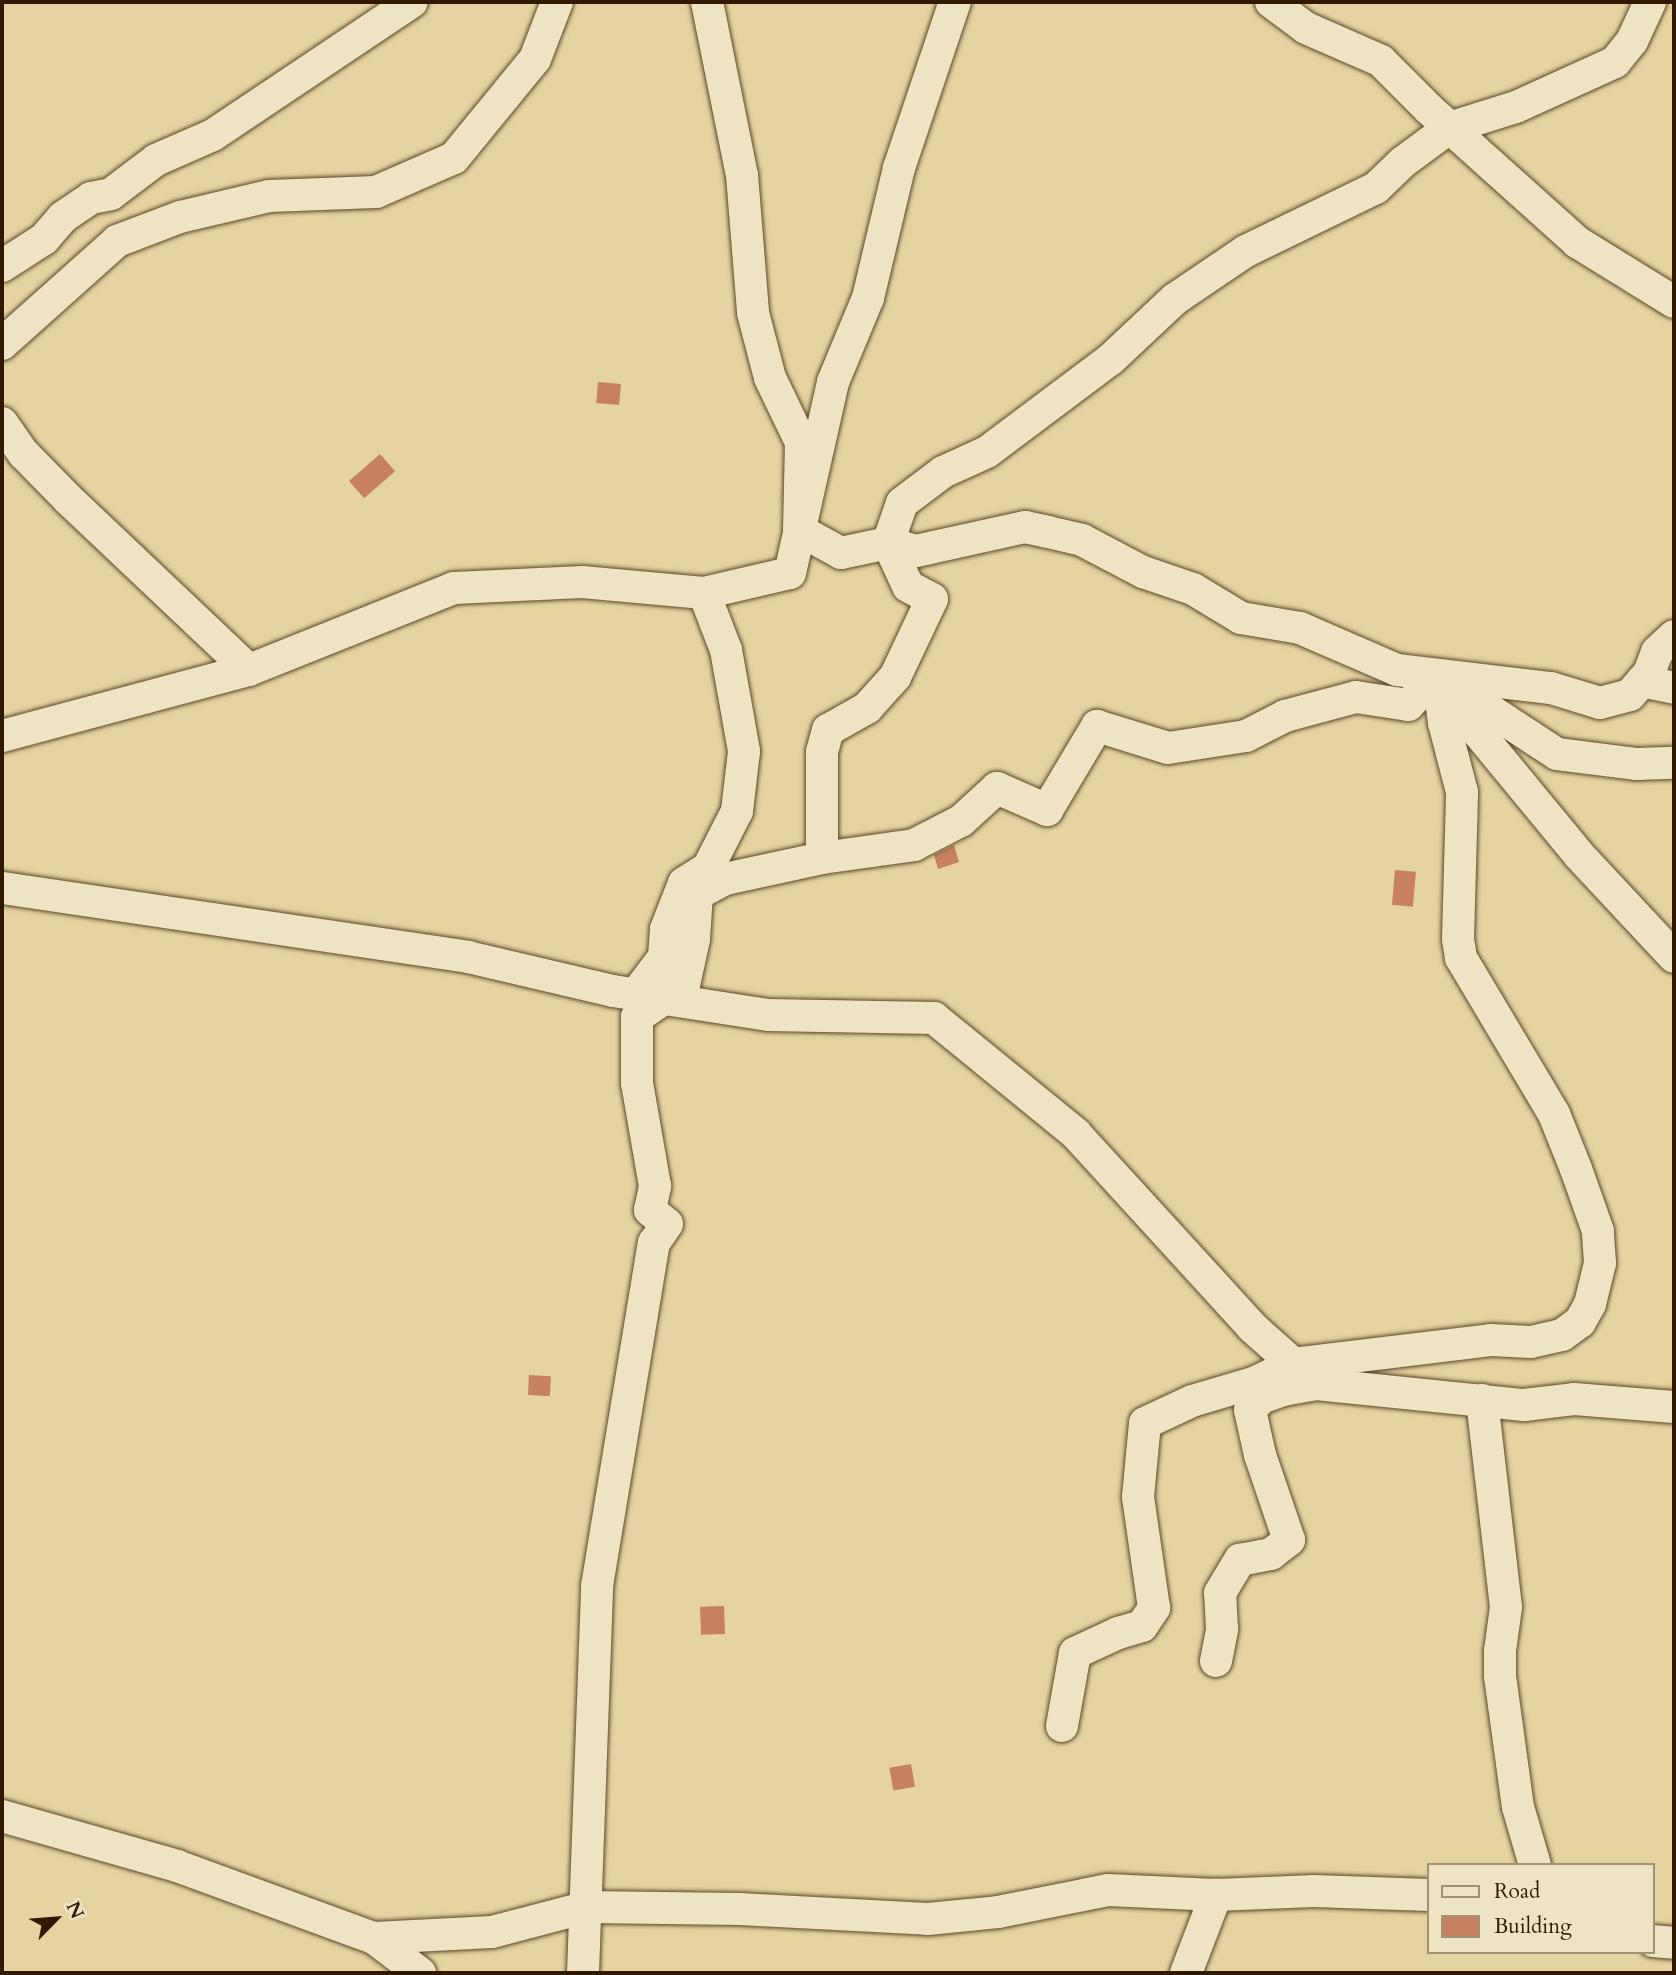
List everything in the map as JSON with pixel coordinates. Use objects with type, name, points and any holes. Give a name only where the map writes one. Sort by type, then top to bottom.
[{"type":"street","points":[[2,266],[44,239],[63,217],[91,198],[111,194],[156,160],[214,135],[412,2]]},
{"type":"street","points":[[2,344],[117,241],[180,217],[269,196],[376,192],[454,158],[535,60],[557,2]]},
{"type":"street","points":[[707,2],[742,175],[753,313],[769,378],[801,442],[799,530]]},
{"type":"street","points":[[2,736],[40,729],[249,670],[454,588],[582,582],[704,593],[790,573],[833,382],[868,298],[899,168],[956,2]]},
{"type":"street","points":[[1271,2],[1306,28],[1381,61],[1449,128],[1577,242],[1674,302]]},
{"type":"street","points":[[822,858],[822,752],[828,730],[867,708],[895,677],[932,599],[908,586],[888,543],[902,503],[943,472],[986,452],[1111,359],[1175,299],[1246,251],[1376,188],[1403,162],[1449,128],[1516,107],[1615,62],[1632,41],[1650,2]]},
{"type":"street","points":[[2,423],[24,454],[68,499],[249,670]]},
{"type":"street","points":[[799,530],[841,553],[888,543],[916,551],[1026,527],[1071,537],[1143,572],[1193,589],[1241,618],[1300,628],[1397,670],[1438,681],[1551,688],[1600,703],[1630,695],[1642,681],[1657,652],[1674,636]]},
{"type":"street","points":[[583,1973],[597,1586],[654,1243],[667,1224],[650,1210],[655,1186],[637,1083],[636,1017],[664,957],[666,929],[684,883],[708,868],[737,811],[744,751],[726,650],[704,593]]},
{"type":"street","points":[[1438,681],[1557,754],[1637,764],[1674,763]]},
{"type":"street","points":[[647,997],[684,985],[694,939],[697,894],[725,879],[822,858],[914,845],[961,821],[998,788],[1047,810],[1075,768],[1097,726],[1168,748],[1246,736],[1285,716],[1356,697],[1408,705],[1438,681]]},
{"type":"street","points":[[1438,681],[1579,855],[1674,957]]},
{"type":"street","points":[[1062,1726],[1075,1653],[1118,1633],[1142,1626],[1154,1608],[1138,1497],[1145,1423],[1192,1401],[1256,1382],[1491,1340],[1531,1342],[1562,1335],[1580,1322],[1590,1304],[1600,1263],[1598,1231],[1554,1114],[1461,958],[1458,939],[1462,792],[1444,723],[1438,681]]},
{"type":"street","points":[[1642,681],[1674,688]]},
{"type":"street","points":[[2,888],[468,957],[647,997],[768,1015],[934,1018],[1076,1134],[1252,1327],[1305,1374],[1524,1405],[1574,1399],[1674,1407]]},
{"type":"street","points":[[1216,1661],[1222,1629],[1220,1592],[1240,1560],[1272,1554],[1289,1540],[1261,1455],[1250,1410],[1261,1398],[1283,1390],[1305,1374]]},
{"type":"street","points":[[1482,1401],[1505,1595],[1500,1676],[1518,1807],[1534,1863]]},
{"type":"street","points":[[2,1816],[177,1866],[374,1938],[420,1973]]},
{"type":"street","points":[[374,1938],[492,1932],[587,1907],[739,1909],[928,1919],[998,1912],[1108,1890],[1216,1895],[1314,1891],[1428,1895]]},
{"type":"street","points":[[1186,1973],[1216,1895]]},
{"type":"street","points":[[1655,1941],[1674,1943]]},
{"type":"building","points":[[598,382],[621,384],[619,405],[596,403]]},
{"type":"building","points":[[380,454],[395,471],[364,498],[349,481]]},
{"type":"building","points":[[954,845],[959,862],[938,869],[934,855]]},
{"type":"building","points":[[1395,870],[1416,872],[1413,907],[1392,905]]},
{"type":"building","points":[[529,1375],[551,1376],[550,1396],[528,1395]]},
{"type":"building","points":[[724,1606],[725,1634],[701,1635],[700,1607]]},
{"type":"building","points":[[911,1764],[915,1787],[893,1790],[889,1768]]}]
